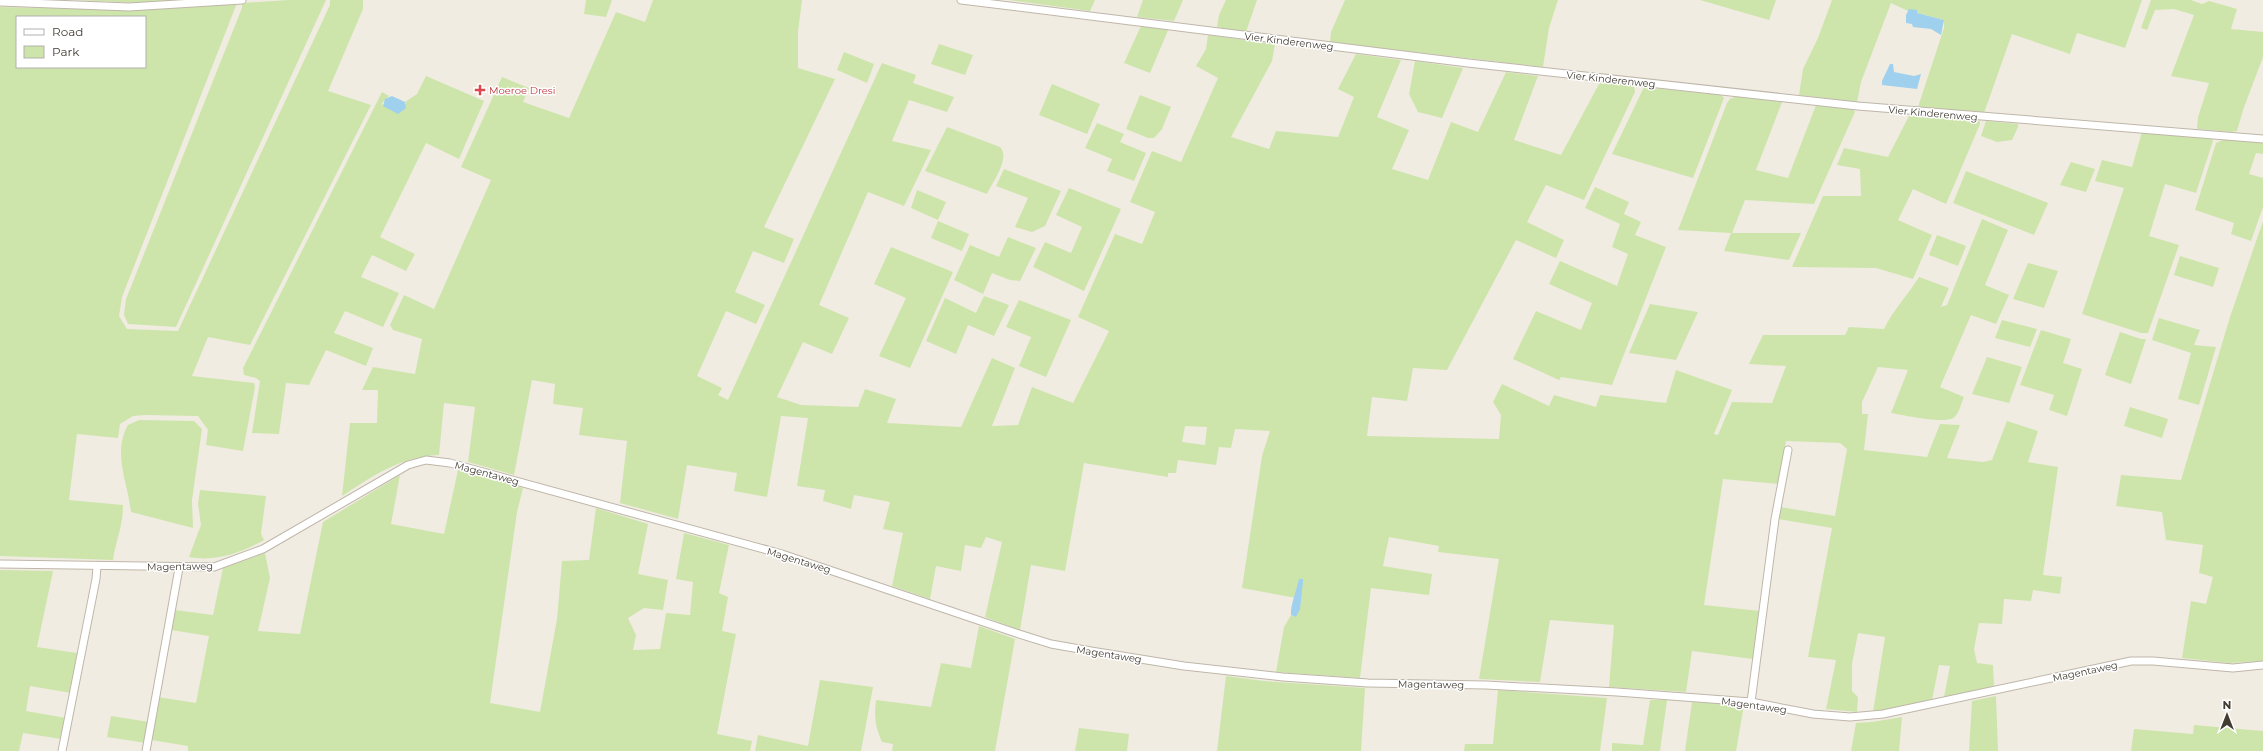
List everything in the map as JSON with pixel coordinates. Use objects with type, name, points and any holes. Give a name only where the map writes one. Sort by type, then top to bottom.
[{"type":"street","points":[[0,2],[129,7],[242,0]]},
{"type":"street","name":"Vier Kinderenweg","points":[[961,0],[1468,64],[1858,106],[2098,124],[2263,139]]},
{"type":"street","points":[[1751,702],[1775,519],[1788,450]]},
{"type":"street","name":"Magentaweg","points":[[0,564],[179,568],[214,567],[244,557],[320,517],[408,464],[426,460],[438,460],[782,554],[1051,644],[1184,666],[1282,677],[1368,683],[1526,687],[1751,702],[1813,714],[1871,716],[2130,661],[2153,661],[2233,668],[2263,665]]},
{"type":"street","points":[[62,751],[96,579],[97,566]]},
{"type":"street","points":[[146,751],[179,568]]},
{"type":"green space","points":[[74,0],[186,0],[141,3]]},
{"type":"green space","points":[[288,0],[326,0],[176,327],[128,324],[124,315],[126,299],[242,8],[242,3]]},
{"type":"green space","points":[[330,0],[363,0],[363,9],[328,91],[371,105],[250,345],[208,337],[192,376],[254,383],[255,387],[243,451],[206,445],[208,430],[198,416],[133,416],[120,424],[118,438],[77,434],[69,500],[123,505],[122,520],[113,560],[0,556],[0,7],[131,10],[237,3],[122,297],[119,316],[127,329],[178,331],[330,5]]},
{"type":"green space","points":[[586,0],[612,0],[606,17],[584,14]]},
{"type":"green space","points":[[653,0],[802,0],[798,32],[798,68],[835,79],[764,227],[794,239],[784,263],[753,251],[735,292],[765,305],[756,324],[726,311],[697,376],[722,388],[718,395],[728,400],[882,63],[916,75],[913,83],[954,97],[947,112],[909,100],[892,141],[931,150],[904,206],[868,192],[819,305],[849,318],[832,354],[803,342],[777,397],[801,405],[858,407],[865,389],[896,399],[887,423],[961,427],[992,358],[1015,368],[992,426],[1018,425],[1032,387],[1073,403],[1109,331],[1078,317],[1115,234],[1142,244],[1155,212],[1130,202],[1152,151],[1181,162],[1218,78],[1196,66],[1206,49],[1208,35],[1275,44],[1272,61],[1231,137],[1269,149],[1276,131],[1338,137],[1354,97],[1338,89],[1356,54],[1401,60],[1377,117],[1409,130],[1392,169],[1428,180],[1451,122],[1478,132],[1506,72],[1538,76],[1514,140],[1561,155],[1600,82],[1634,86],[1635,92],[1584,200],[1546,185],[1527,222],[1564,240],[1556,258],[1516,240],[1447,370],[1413,368],[1407,401],[1372,397],[1367,436],[1499,439],[1501,415],[1493,402],[1502,384],[1549,406],[1554,395],[1596,407],[1600,395],[1666,403],[1676,370],[1732,390],[1714,434],[1718,435],[1732,402],[1772,403],[1786,366],[1749,364],[1763,335],[1845,335],[1849,327],[1884,329],[1919,277],[1949,288],[1941,307],[1947,305],[1982,219],[2008,230],[1985,285],[2009,295],[1996,324],[1971,315],[1940,387],[1964,397],[1958,412],[1953,418],[1948,420],[1891,413],[1908,370],[1878,367],[1862,402],[1862,414],[1868,414],[1864,450],[1927,457],[1940,424],[1960,425],[1947,458],[1983,462],[1992,460],[2007,421],[2038,431],[2028,462],[2058,467],[2043,575],[2062,577],[2060,594],[2033,590],[2031,601],[2004,599],[2002,624],[1979,623],[1974,649],[1977,663],[1993,665],[1994,687],[1944,697],[1950,666],[1939,665],[1932,700],[1873,712],[1885,637],[1858,633],[1852,664],[1852,691],[1858,697],[1857,712],[1826,709],[1836,660],[1808,657],[1832,528],[1778,519],[1780,507],[1835,516],[1847,449],[1840,443],[1786,441],[1779,484],[1723,479],[1704,605],[1760,611],[1753,659],[1692,651],[1686,692],[1609,687],[1614,625],[1550,620],[1540,682],[1479,679],[1499,559],[1438,552],[1439,546],[1389,537],[1383,566],[1432,574],[1429,595],[1371,588],[1360,678],[1276,672],[1284,627],[1291,615],[1296,617],[1299,579],[1296,598],[1242,588],[1262,456],[1270,431],[1235,429],[1231,448],[1219,447],[1216,465],[1178,460],[1176,473],[1168,473],[1168,477],[1084,463],[1065,571],[1031,565],[1020,630],[985,617],[1002,542],[986,537],[981,548],[965,545],[961,571],[936,566],[930,599],[892,586],[903,533],[883,529],[890,502],[854,495],[851,509],[823,501],[825,490],[797,486],[808,418],[781,416],[767,497],[734,491],[737,473],[687,465],[678,519],[620,503],[627,441],[579,435],[583,408],[553,404],[555,384],[532,380],[514,475],[468,462],[475,407],[444,403],[439,455],[412,459],[388,468],[342,496],[350,423],[377,423],[378,390],[362,390],[373,367],[415,374],[422,339],[393,330],[390,325],[404,295],[434,309],[491,180],[461,167],[502,77],[529,88],[523,102],[569,118],[616,12],[645,22]],"holes":[[[1185,426],[1207,427],[1205,445],[1182,442]]]},
{"type":"green space","points":[[1009,0],[1095,0],[1090,11]]},
{"type":"green space","points":[[1143,0],[1183,0],[1174,21],[1137,17]]},
{"type":"green space","points":[[1226,0],[1257,0],[1246,32],[1217,27],[1219,15]]},
{"type":"green space","points":[[1345,0],[1558,0],[1549,28],[1543,67],[1330,42],[1331,32]]},
{"type":"green space","points":[[1700,0],[1776,0],[1769,20]]},
{"type":"green space","points":[[1832,0],[2142,0],[2125,48],[2077,33],[2070,54],[2012,34],[1984,113],[1918,107],[1944,28],[1944,20],[1917,13],[1917,10],[1908,11],[1891,3],[1861,82],[1857,102],[1799,95],[1803,69],[1818,38]]},
{"type":"green space","points":[[2151,0],[2191,0],[2202,4],[2209,1],[2237,9],[2231,29],[2263,32],[2263,57],[2243,110],[2237,131],[2231,132],[2197,129],[2198,117],[2209,83],[2171,76],[2194,15],[2174,9],[2155,10],[2147,30],[2141,28]]},
{"type":"green space","points":[[1143,26],[1169,28],[1150,73],[1124,63],[1140,28]]},
{"type":"green space","points":[[939,44],[973,55],[965,75],[931,64]]},
{"type":"green space","points":[[844,52],[874,64],[867,83],[837,70]]},
{"type":"green space","points":[[1415,61],[1463,68],[1442,118],[1418,112],[1409,94]]},
{"type":"green space","points":[[426,76],[484,101],[459,159],[426,143],[380,237],[415,254],[406,271],[372,255],[361,277],[399,293],[383,327],[345,311],[334,333],[373,348],[366,366],[326,350],[309,385],[286,383],[279,434],[252,433],[260,381],[256,378],[244,375],[243,368],[382,92],[389,96],[382,103],[383,106],[406,104],[405,102],[417,94]]},
{"type":"green space","points":[[1052,84],[1100,104],[1087,134],[1039,115]]},
{"type":"green space","points":[[1644,87],[1721,95],[1724,98],[1693,178],[1612,154]]},
{"type":"green space","points":[[1140,95],[1171,107],[1162,129],[1154,138],[1148,138],[1126,129]]},
{"type":"green space","points":[[1737,96],[1782,102],[1756,170],[1788,178],[1816,105],[1853,109],[1855,112],[1814,204],[1745,200],[1732,233],[1801,233],[1789,260],[1724,251],[1731,233],[1678,230],[1727,103],[1730,99]]},
{"type":"green space","points":[[1909,116],[1980,121],[1946,204],[1913,189],[1898,220],[1932,235],[1913,279],[1876,268],[1792,267],[1823,196],[1861,196],[1860,169],[1837,165],[1844,148],[1888,157]]},
{"type":"green space","points":[[1986,121],[2018,124],[2018,127],[2012,140],[1997,142],[1981,136]]},
{"type":"green space","points":[[1097,123],[1124,134],[1120,142],[1146,153],[1134,181],[1107,171],[1112,159],[1085,148]]},
{"type":"green space","points":[[947,127],[1000,147],[1003,152],[1000,170],[987,194],[925,171]]},
{"type":"green space","points":[[2142,132],[2211,138],[2213,141],[2196,193],[2165,184],[2149,236],[2179,245],[2148,333],[2141,333],[2082,314],[2124,188],[2095,181],[2102,160],[2132,167]]},
{"type":"green space","points":[[2225,139],[2263,143],[2263,154],[2256,153],[2249,174],[2263,178],[2263,207],[2251,241],[2231,234],[2234,223],[2195,210],[2216,143]]},
{"type":"green space","points":[[2071,162],[2095,169],[2086,192],[2060,185]]},
{"type":"green space","points":[[1004,169],[1061,191],[1045,226],[1032,232],[1015,227],[1028,198],[996,186]]},
{"type":"green space","points":[[1966,171],[2048,203],[2034,235],[1953,203]]},
{"type":"green space","points":[[1595,187],[1629,202],[1624,214],[1641,222],[1635,235],[1666,247],[1612,385],[1561,377],[1559,380],[1513,359],[1536,311],[1581,330],[1592,303],[1549,284],[1560,261],[1617,286],[1628,254],[1612,247],[1620,224],[1585,208]]},
{"type":"green space","points":[[1069,188],[1121,209],[1084,291],[1033,267],[1045,242],[1071,253],[1082,227],[1056,215]]},
{"type":"green space","points":[[917,190],[946,202],[938,220],[911,208]]},
{"type":"green space","points":[[938,221],[969,234],[962,251],[931,238]]},
{"type":"green space","points":[[2263,221],[2263,661],[2229,663],[2182,658],[2191,601],[2206,604],[2213,577],[2199,573],[2203,545],[2166,540],[2162,512],[2116,506],[2121,475],[2181,480],[2230,317]]},
{"type":"green space","points":[[1937,235],[1966,246],[1958,266],[1929,255]]},
{"type":"green space","points":[[1008,237],[1036,248],[1020,281],[1010,280],[992,273],[983,294],[954,280],[970,245],[999,257]]},
{"type":"green space","points":[[891,247],[953,272],[910,368],[879,356],[906,298],[874,284]]},
{"type":"green space","points":[[2180,256],[2219,268],[2213,287],[2174,275]]},
{"type":"green space","points":[[2028,263],[2058,271],[2044,308],[2013,299]]},
{"type":"green space","points":[[984,296],[1009,305],[994,336],[968,325],[956,354],[926,341],[945,298],[976,313]]},
{"type":"green space","points":[[1019,300],[1071,320],[1046,377],[1019,366],[1031,337],[1006,327]]},
{"type":"green space","points":[[1650,304],[1698,312],[1676,360],[1629,353]]},
{"type":"green space","points":[[2159,318],[2200,330],[2194,345],[2216,347],[2199,405],[2178,399],[2191,353],[2152,340]]},
{"type":"green space","points":[[2002,320],[2037,329],[2030,347],[1995,338]]},
{"type":"green space","points":[[2041,330],[2071,339],[2063,363],[2082,369],[2067,416],[2049,410],[2054,395],[2020,385]]},
{"type":"green space","points":[[2120,332],[2141,339],[2146,339],[2131,384],[2105,375]]},
{"type":"green space","points":[[1987,357],[2022,367],[2009,403],[1972,394]]},
{"type":"green space","points":[[2130,407],[2168,419],[2162,438],[2124,426]]},
{"type":"green space","points":[[139,420],[194,421],[202,429],[192,500],[193,528],[131,512],[122,468],[121,446],[123,436],[128,425]]},
{"type":"green space","points":[[458,470],[523,488],[517,512],[490,703],[540,712],[557,619],[562,561],[589,560],[596,508],[648,524],[638,574],[668,580],[663,610],[644,608],[628,618],[636,635],[633,650],[660,649],[666,613],[690,615],[693,582],[676,579],[684,533],[729,545],[719,593],[728,597],[722,631],[736,634],[717,734],[752,741],[750,751],[188,751],[188,746],[151,740],[158,697],[196,703],[209,636],[171,630],[175,610],[213,615],[223,568],[265,553],[270,578],[258,631],[300,634],[323,522],[400,475],[391,524],[444,534]]},
{"type":"green space","points":[[200,490],[266,496],[261,534],[264,540],[246,549],[228,555],[209,558],[189,557],[201,525],[198,504]]},
{"type":"green space","points":[[0,570],[53,571],[37,647],[77,653],[71,693],[30,686],[26,711],[66,718],[61,739],[23,733],[19,751],[0,751]]},
{"type":"green space","points":[[979,626],[1015,639],[995,751],[892,751],[893,744],[882,742],[876,726],[876,700],[931,707],[941,663],[971,668]]},
{"type":"green space","points":[[1226,676],[1264,681],[1365,688],[1361,751],[1217,751]]},
{"type":"green space","points":[[820,680],[873,687],[861,751],[755,751],[758,735],[808,746]]},
{"type":"green space","points":[[1498,690],[1607,698],[1600,751],[1464,751],[1465,744],[1493,744]]},
{"type":"green space","points":[[1996,696],[1998,751],[1969,751],[1972,701]]},
{"type":"green space","points":[[1650,700],[1667,700],[1660,751],[1612,751],[1612,743],[1643,745]]},
{"type":"green space","points":[[1692,702],[1744,705],[1736,751],[1685,751]]},
{"type":"green space","points":[[111,716],[149,722],[146,743],[107,737]]},
{"type":"green space","points":[[1902,717],[1899,751],[1851,751],[1856,723]]},
{"type":"green space","points":[[2194,725],[2263,731],[2263,751],[2131,751],[2134,729],[2193,734]]},
{"type":"green space","points":[[1079,728],[1129,734],[1127,751],[1075,751]]},
{"type":"water","points":[[1909,9],[1917,10],[1917,13],[1944,20],[1941,35],[1931,29],[1913,27],[1912,24],[1906,23],[1906,15]]},
{"type":"water","points":[[1890,64],[1893,64],[1894,72],[1914,76],[1921,74],[1917,89],[1882,85],[1882,81]]},
{"type":"water","points":[[392,96],[405,102],[406,108],[398,114],[383,106],[385,99]]},
{"type":"water","points":[[1299,579],[1303,579],[1303,582],[1300,609],[1296,617],[1291,615],[1291,611]]},
{"type":"place","name":"Moeroe Dresi","points":[[480,90]]}]
